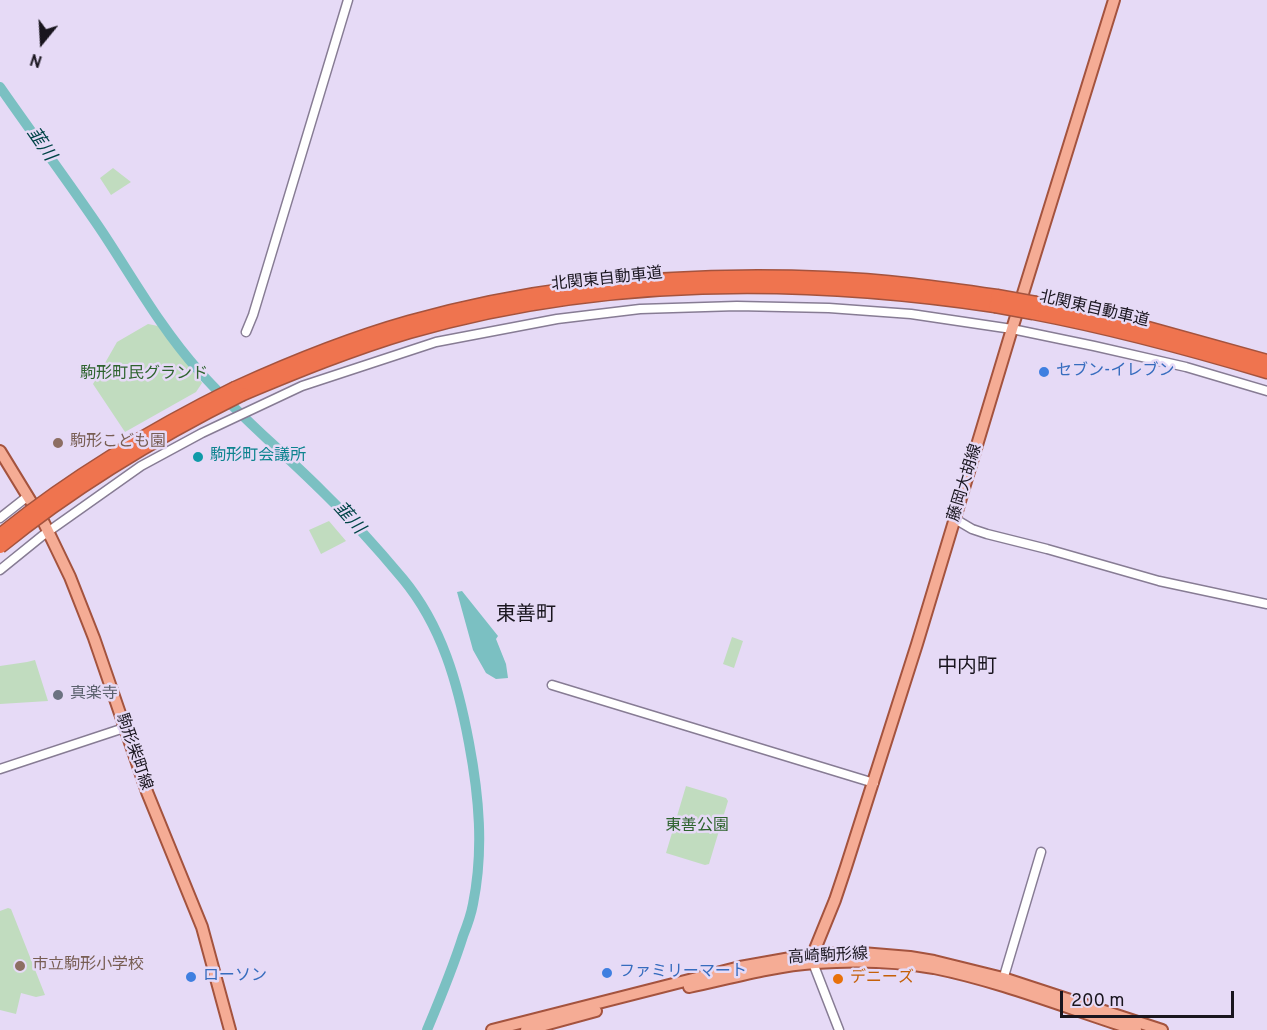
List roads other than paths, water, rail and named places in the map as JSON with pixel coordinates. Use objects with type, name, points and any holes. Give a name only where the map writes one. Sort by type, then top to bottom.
[{"type":"highway","name":"北関東自動車道","points":[[0,547],[54,506],[120,462],[286,365],[409,322],[499,301],[576,288],[688,278],[787,277],[915,285],[1137,325],[1267,362]]},
{"type":"highway","name":"北関東自動車道","points":[[1035,308],[1267,372]]},
{"type":"highway","name":"北関東自動車道","points":[[0,535],[87,471],[134,442],[189,410],[239,391]]},
{"type":"main road","name":"藤岡大胡線","points":[[813,959],[874,783],[1114,0]]},
{"type":"main road","name":"駒形柴町線","points":[[0,451],[44,523],[70,577],[94,638],[147,792],[202,927],[230,1030]]},
{"type":"main road","name":"高崎駒形線","points":[[492,1030],[740,967],[862,953],[934,961],[1162,1030]]},
{"type":"main road","name":"高崎駒形線","points":[[526,1030],[605,1008],[813,959]]},
{"type":"main road","name":"高崎駒形線","points":[[1002,982],[1136,1030]]},
{"type":"street","points":[[246,332],[348,0]]},
{"type":"street","points":[[0,570],[48,532],[141,466],[247,411],[302,386],[436,342],[558,319],[640,309],[737,306],[829,308],[927,316],[1012,329],[1094,346],[1186,368],[1267,391]]},
{"type":"street","points":[[0,518],[28,496]]},
{"type":"street","points":[[955,519],[972,529],[987,534],[1159,581],[1267,603]]},
{"type":"street","points":[[552,685],[874,783]]},
{"type":"street","points":[[0,770],[124,728]]},
{"type":"street","points":[[1002,982],[1041,852]]},
{"type":"street","points":[[813,959],[839,1030]]},
{"type":"waterway","name":"韮川","points":[[0,87],[186,355],[229,402],[333,502],[374,545],[417,597],[438,636],[454,678],[469,743],[478,803],[479,843],[471,912],[451,972],[427,1030]]},
{"type":"place","name":"セブン-イレブン","points":[[1044,372]]},
{"type":"place","name":"駒形こども園","points":[[58,443]]},
{"type":"place","name":"駒形町会議所","points":[[198,457]]},
{"type":"place","name":"真楽寺","points":[[58,695]]},
{"type":"place","name":"市立駒形小学校","points":[[20,966]]},
{"type":"place","name":"ファミリーマート","points":[[607,973]]},
{"type":"place","name":"ローソン","points":[[191,977]]},
{"type":"place","name":"デニーズ","points":[[838,979]]},
{"type":"district","name":"東善町","points":[[526,616]]},
{"type":"district","name":"中内町","points":[[967,668]]},
{"type":"park label","name":"駒形町民グランド","points":[[144,375]]},
{"type":"park label","name":"東善公園","points":[[697,827]]}]
